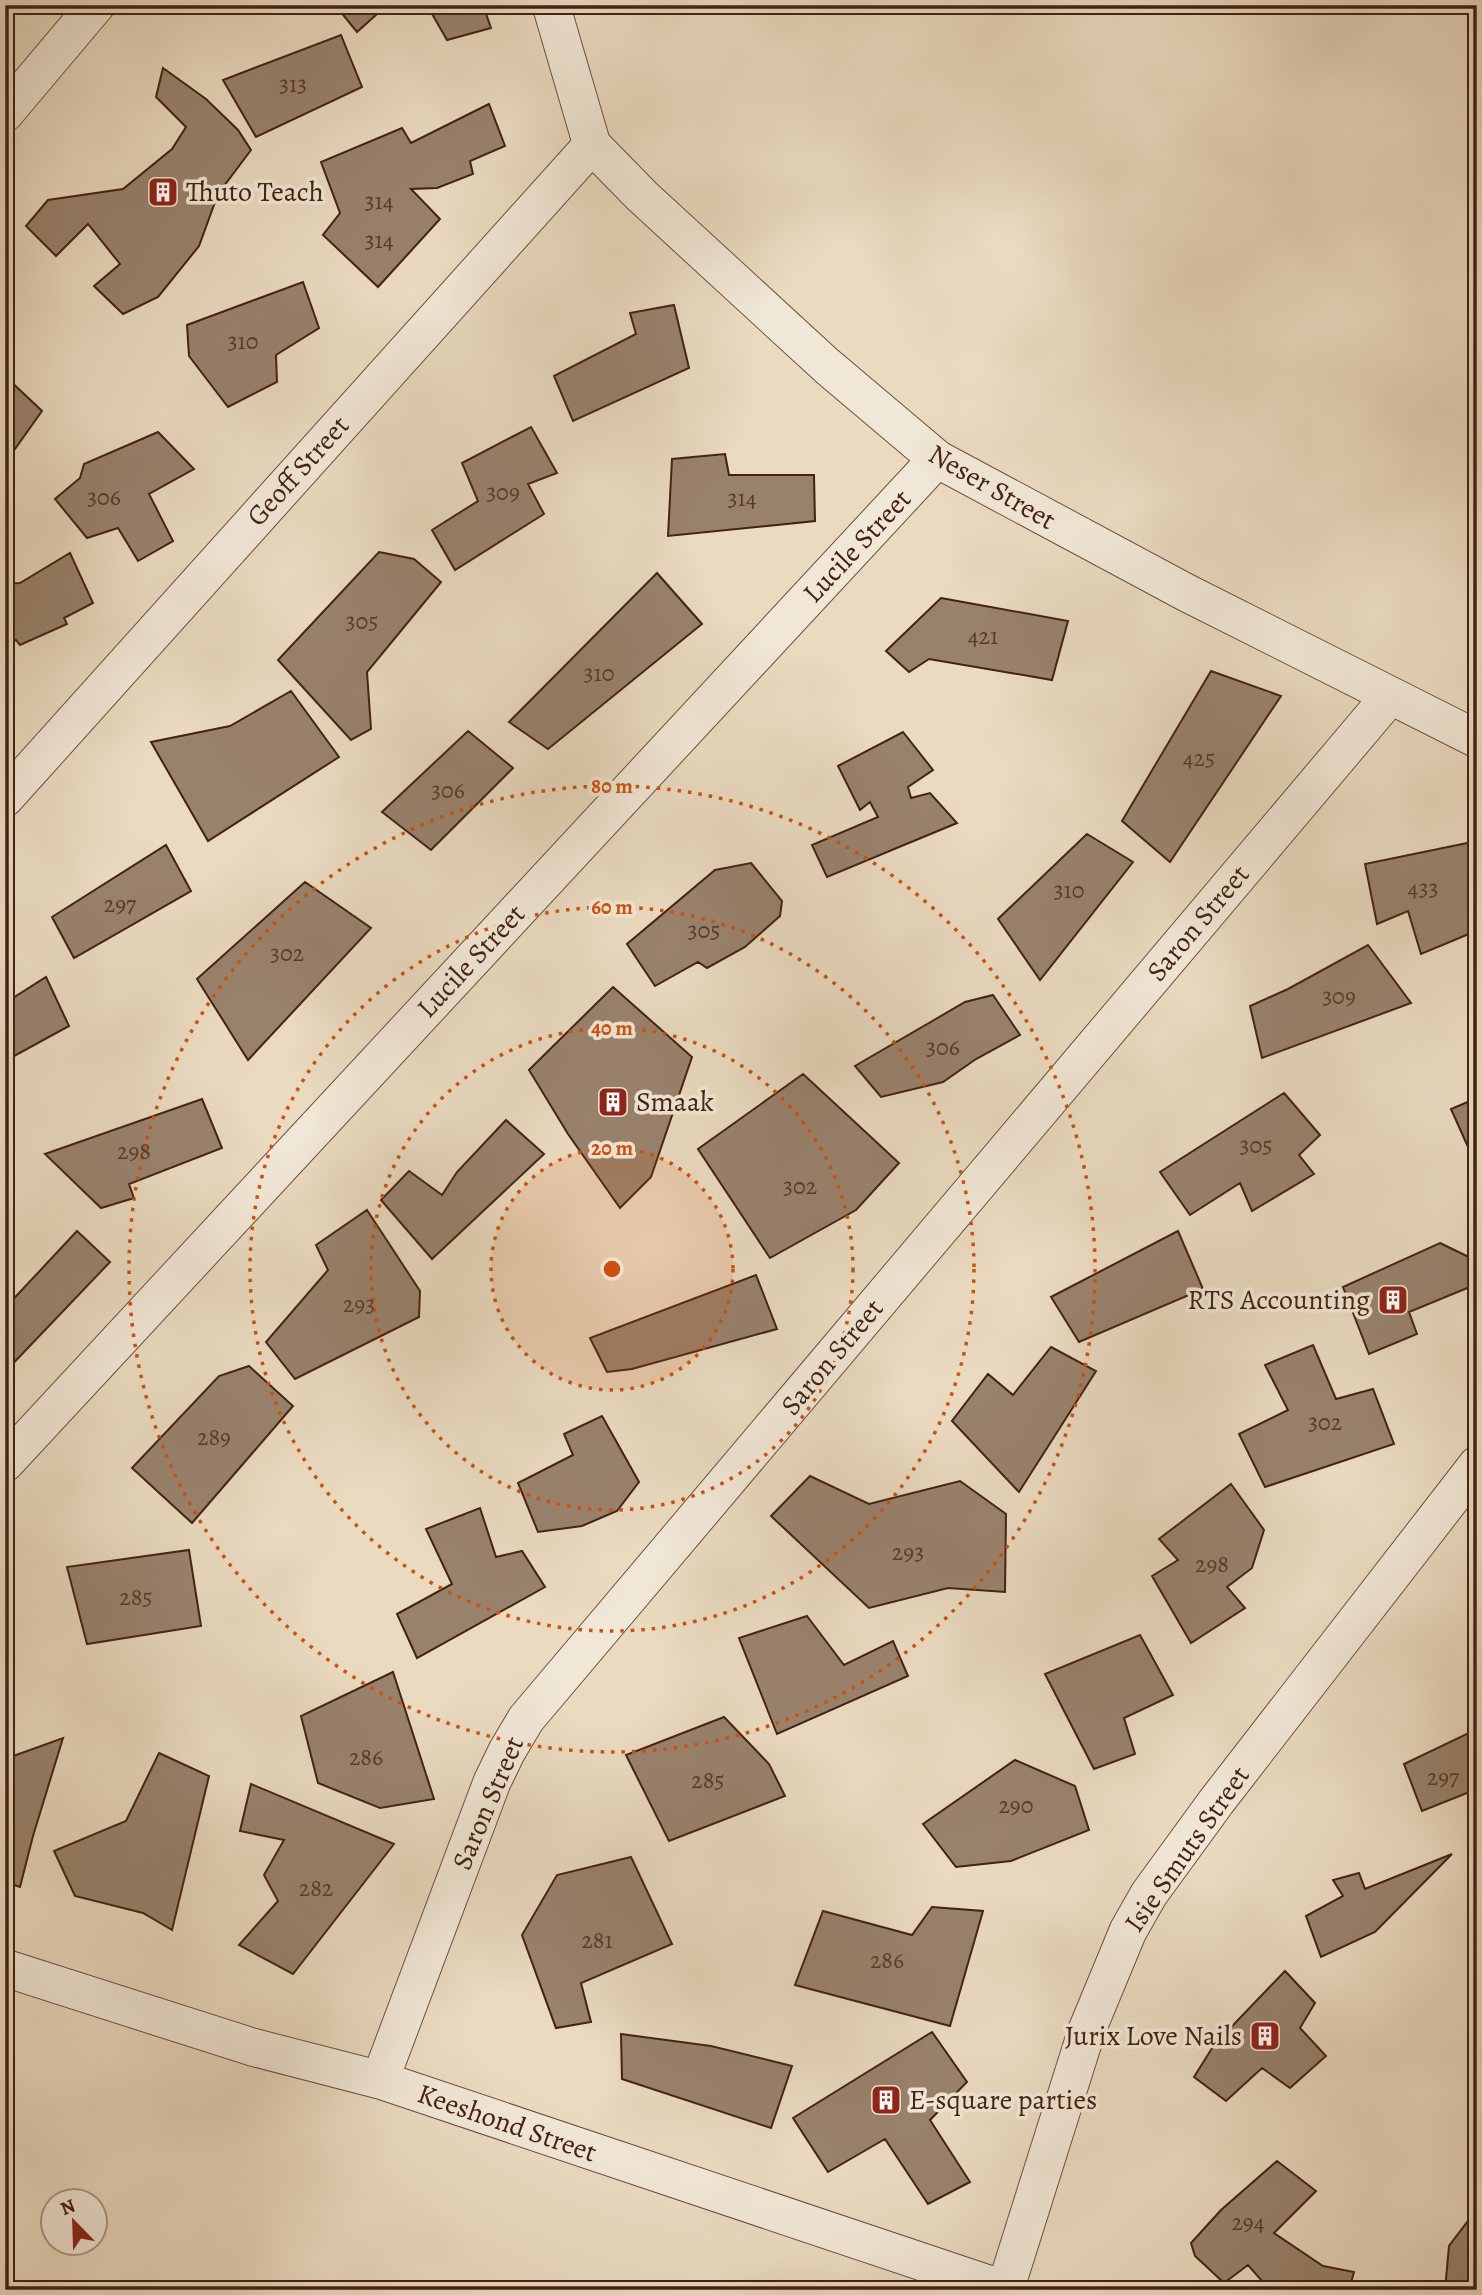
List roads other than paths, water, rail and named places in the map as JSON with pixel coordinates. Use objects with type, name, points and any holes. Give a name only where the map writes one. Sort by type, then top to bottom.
[{"type":"street","points":[[5,113],[96,5]]},
{"type":"street","name":"Neser Street","points":[[551,5],[592,145],[642,196],[827,366],[937,459],[1163,581],[1477,739]]},
{"type":"street","name":"Geoff Street","points":[[5,798],[592,145]]},
{"type":"street","name":"Lucile Street","points":[[5,1463],[937,459]]},
{"type":"street","name":"Saron Street","points":[[380,2080],[492,1782],[526,1719],[1390,696]]},
{"type":"street","name":"Isie Smuts Street","points":[[1005,2290],[1087,2030],[1128,1931],[1149,1894],[1216,1802],[1477,1465]]},
{"type":"street","name":"Keeshond Street","points":[[5,1968],[252,2047],[380,2080],[1005,2290]]},
{"type":"place","name":"Thuto Teach","points":[[163,192]]},
{"type":"place","name":"Smaak","points":[[613,1102]]},
{"type":"place","name":"RTS Accounting","points":[[1393,1300]]},
{"type":"place","name":"Jurix Love Nails","points":[[1265,2036]]},
{"type":"place","name":"E-square parties","points":[[886,2100]]}]
